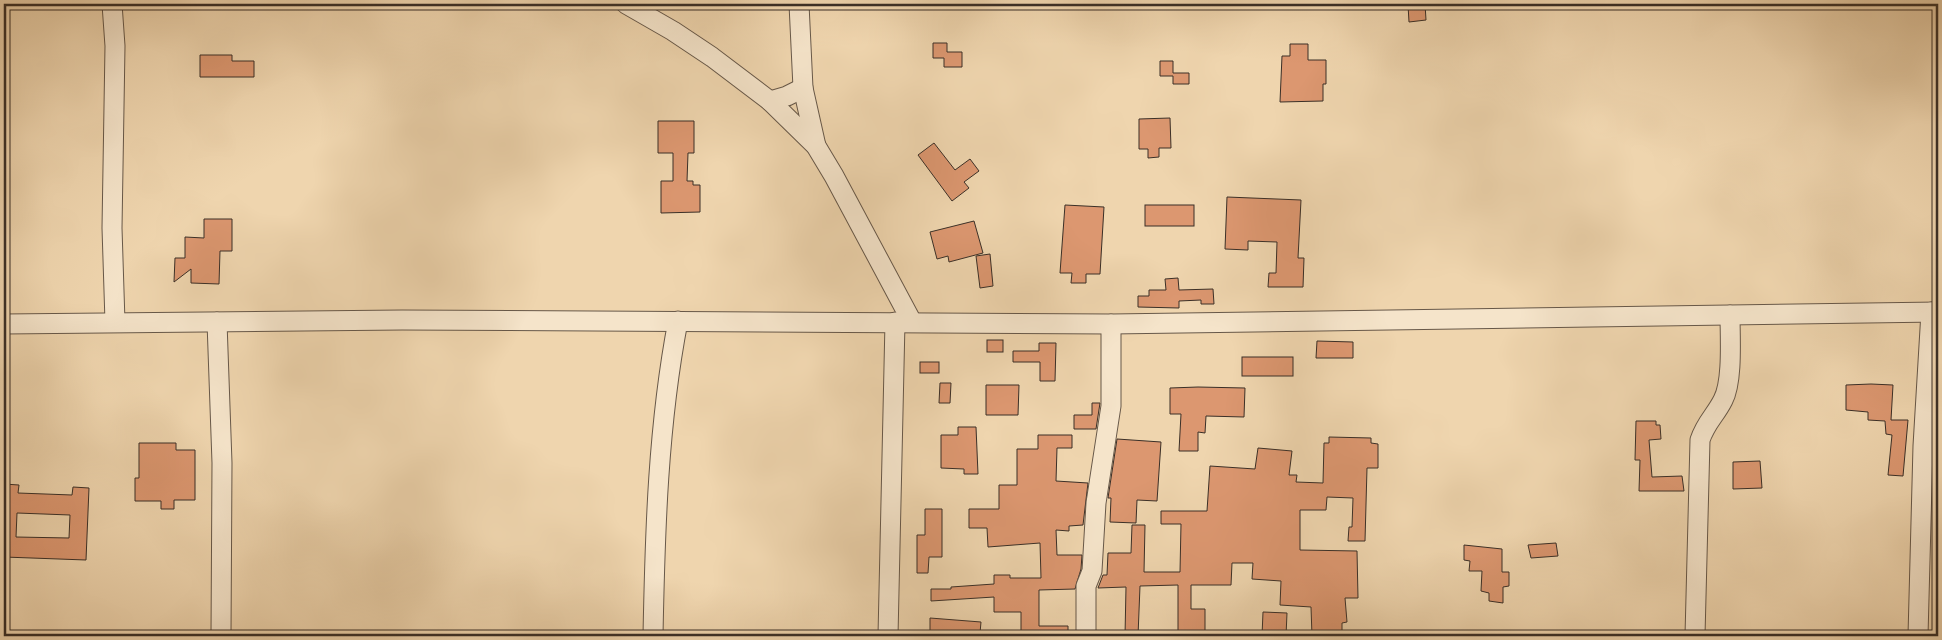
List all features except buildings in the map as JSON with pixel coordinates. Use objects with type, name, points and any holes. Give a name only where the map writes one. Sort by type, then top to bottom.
[{"type":"street","points":[[112,4],[115,46],[112,228],[115,322]]},
{"type":"street","points":[[626,4],[673,31],[770,101],[816,146],[834,176],[904,322],[888,636]]},
{"type":"street","points":[[799,4],[803,88],[816,146]]},
{"type":"street","points":[[770,101],[787,96],[803,88]]},
{"type":"street","points":[[4,324],[115,322],[678,321],[1111,324],[1934,312],[1924,446],[1918,636]]},
{"type":"street","points":[[1695,636],[1700,440],[1705,425],[1724,398],[1730,359],[1730,315]]},
{"type":"street","points":[[653,636],[658,472],[670,362],[678,321]]},
{"type":"street","points":[[217,322],[222,464],[221,636]]},
{"type":"street","points":[[1086,636],[1086,586],[1092,571],[1096,503],[1111,406],[1111,324]]}]
